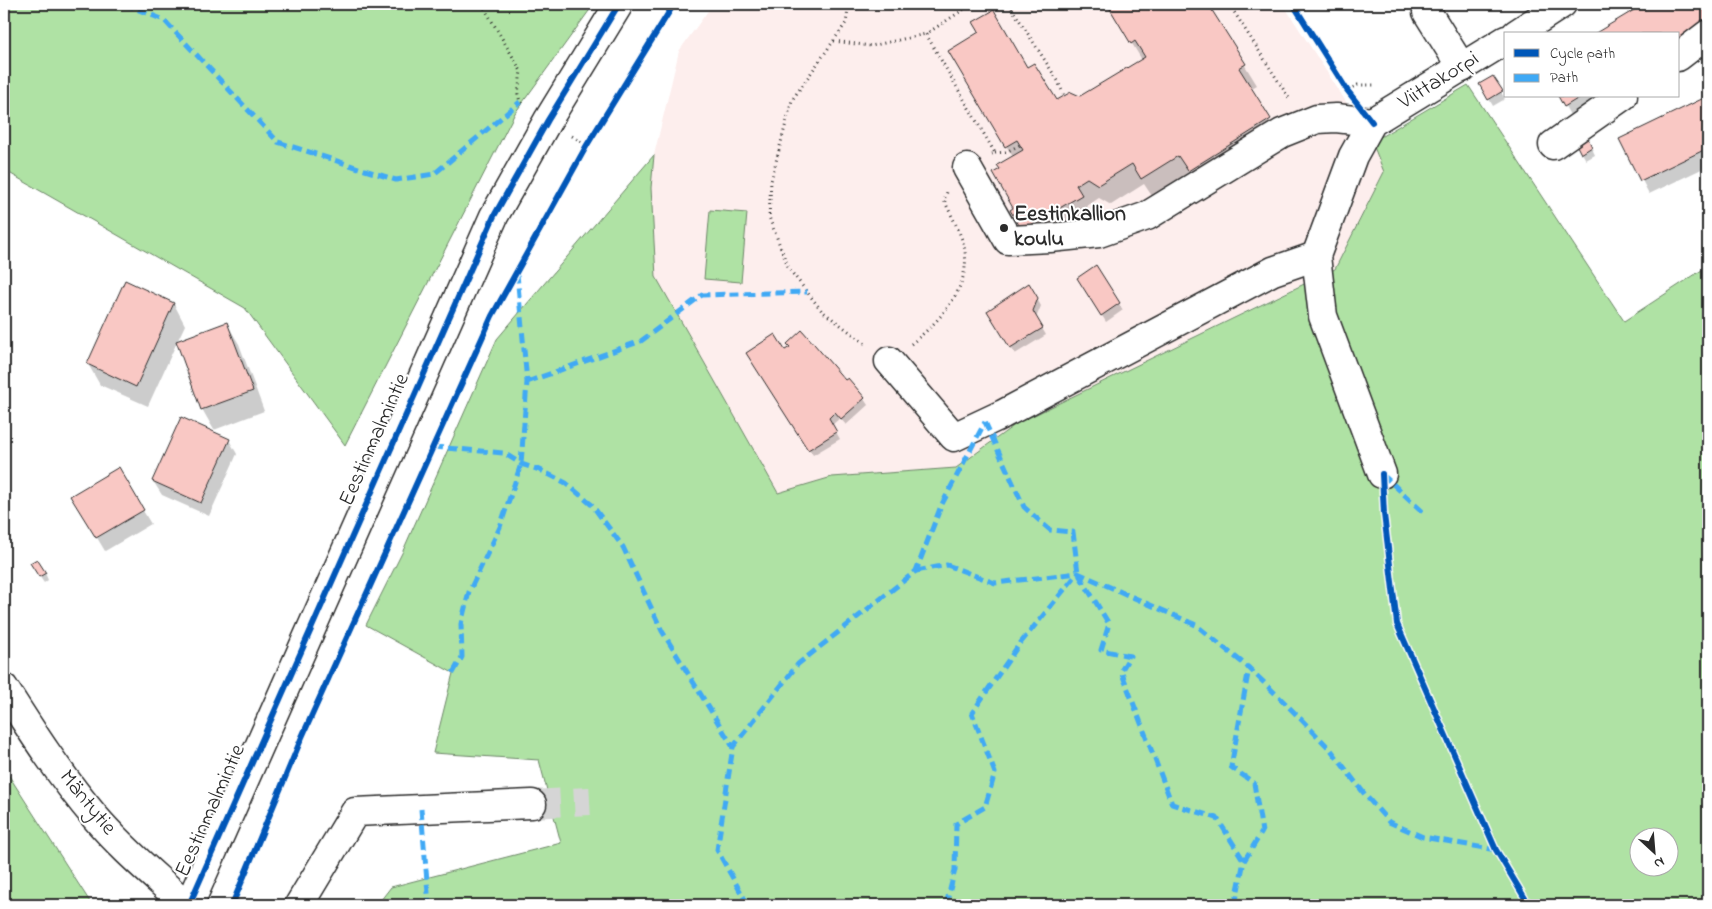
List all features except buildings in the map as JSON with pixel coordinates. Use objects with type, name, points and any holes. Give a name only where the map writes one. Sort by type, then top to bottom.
[{"type":"street","name":"Eestinmalmintie","points":[[187,905],[494,216],[548,120],[619,4]]},
{"type":"street","points":[[1519,32],[1562,4]]},
{"type":"street","points":[[1425,6],[1462,68]]},
{"type":"street","points":[[1691,56],[1708,34]]},
{"type":"street","name":"Viittakorpi","points":[[1372,122],[1504,41]]},
{"type":"street","points":[[1553,145],[1620,98]]},
{"type":"street","points":[[968,168],[1008,240],[1099,234],[1147,216],[1282,133],[1305,123],[1318,118],[1372,122],[1353,156],[1316,256],[1323,316],[1382,474]]},
{"type":"street","points":[[889,362],[954,437],[1003,414],[1273,271],[1316,256]]},
{"type":"street","name":"Mäntytie","points":[[4,688],[53,762],[96,818],[121,845],[187,905]]},
{"type":"street","points":[[299,905],[355,812],[532,804]]},
{"type":"path","points":[[482,4],[521,71],[518,94],[520,102],[527,107]]},
{"type":"path","points":[[849,4],[846,23],[792,100],[770,181],[769,217],[789,269],[822,311],[889,362],[922,334],[954,299],[963,279],[966,259],[964,245],[944,200],[950,182],[968,168],[995,153],[1006,152],[1020,145]]},
{"type":"path","points":[[834,40],[871,46],[926,34],[972,4]]},
{"type":"path","points":[[1009,4],[1058,81],[1064,96]]},
{"type":"path","points":[[1229,4],[1305,123]]},
{"type":"path","points":[[926,34],[995,153]]},
{"type":"path","points":[[1343,84],[1372,122]]},
{"type":"path","points":[[567,132],[587,145]]},
{"type":"path","points":[[582,153],[592,136]]},
{"type":"shaded area","name":"Eestinkallion koulu","points":[[713,4],[1283,4],[1372,142],[1384,172],[1335,268],[1016,424],[956,468],[832,477],[778,493],[656,277],[651,188],[654,155],[679,51]]},
{"type":"green space","points":[[4,4],[594,4],[515,113],[345,445],[245,308],[4,170]]},
{"type":"green space","points":[[1468,85],[1624,321],[1708,266],[1708,905],[377,905],[391,887],[561,843],[539,760],[433,753],[453,673],[366,625],[402,553],[497,339],[654,155],[651,188],[656,277],[778,493],[832,477],[956,468],[1016,424],[1335,269],[1384,172],[1372,142]]},
{"type":"green space","points":[[710,210],[747,213],[741,282],[704,279]]},
{"type":"green space","points":[[4,768],[92,905],[4,905]]},
{"type":"tunnel","points":[[532,804],[590,801]]},
{"type":"marked path","points":[[124,4],[164,20],[278,142],[396,180],[434,174],[520,102]]},
{"type":"marked path","points":[[1231,6],[1237,4]]},
{"type":"marked path","points":[[453,673],[462,657],[461,624],[469,592],[500,527],[521,464],[527,382],[517,274]]},
{"type":"marked path","points":[[527,382],[641,341],[702,295],[807,292]]},
{"type":"marked path","points":[[985,422],[1024,507],[1050,530],[1073,532],[1078,573],[1109,624],[1101,650],[1130,656],[1121,671],[1172,804],[1217,818],[1244,861]]},
{"type":"marked path","points":[[748,905],[717,850],[733,747],[798,664],[916,571],[941,506],[985,422]]},
{"type":"marked path","points":[[433,447],[504,453],[521,464],[540,470],[566,483],[592,505],[623,547],[662,631],[733,747]]},
{"type":"marked path","points":[[1382,474],[1423,512]]},
{"type":"marked path","points":[[916,571],[947,565],[995,583],[1078,573],[1196,625],[1249,668],[1285,703],[1331,750],[1366,796],[1389,822],[1423,837],[1496,850]]},
{"type":"marked path","points":[[946,905],[955,870],[956,824],[985,807],[995,773],[972,713],[1018,646],[1078,573]]},
{"type":"marked path","points":[[1235,905],[1244,861],[1262,832],[1254,783],[1231,767],[1249,668]]},
{"type":"marked path","points":[[421,809],[429,905]]},
{"type":"cycle path","points":[[189,905],[494,216],[548,120],[619,4]]},
{"type":"cycle path","points":[[232,905],[302,737],[492,316],[587,145],[674,4]]},
{"type":"cycle path","points":[[1293,4],[1347,90],[1372,122]]},
{"type":"cycle path","points":[[1382,474],[1384,514],[1397,624],[1496,850],[1529,905]]},
{"type":"place","name":"Eestinkallion koulu","points":[[1004,228]]}]
